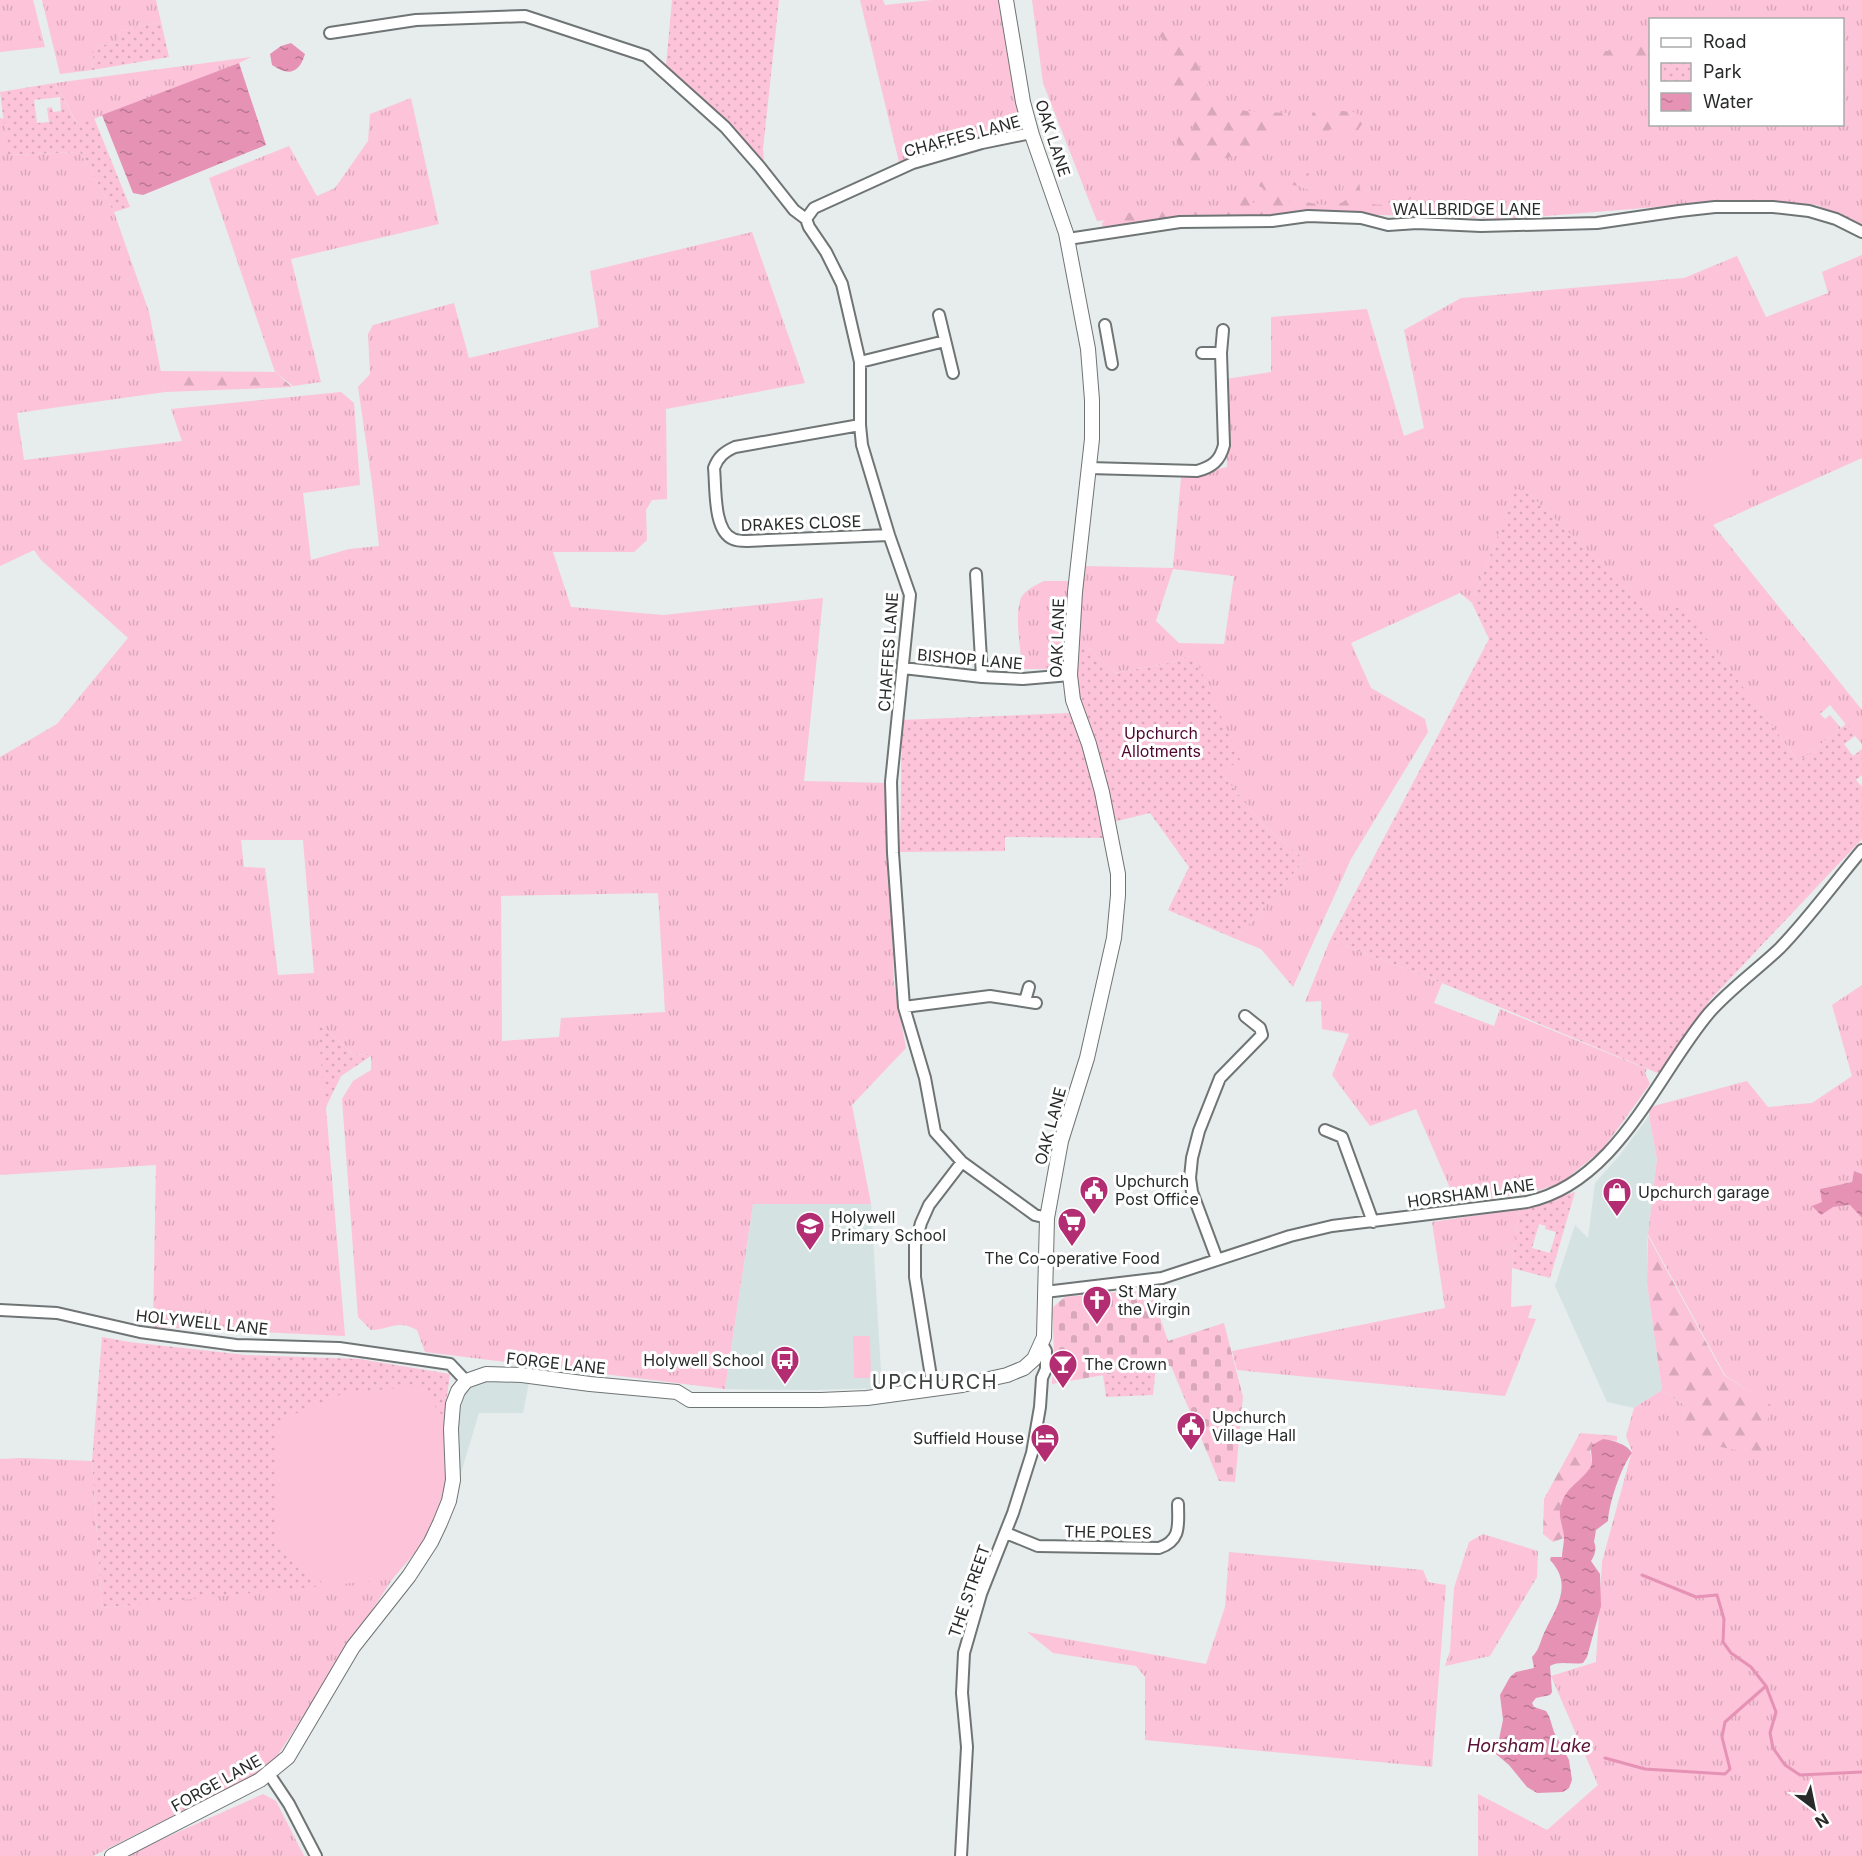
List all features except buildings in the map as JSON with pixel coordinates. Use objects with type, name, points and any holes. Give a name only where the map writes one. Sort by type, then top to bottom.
[{"type":"street","name":"OAK LANE","points":[[1006,0],[1018,78],[1031,133],[1068,239],[1088,349],[1092,420],[1070,675],[1073,700],[1089,744],[1104,802],[1118,874],[1119,896],[1114,938],[1105,981],[1087,1058],[1061,1141],[1047,1218],[1044,1337],[1030,1364],[1017,1372]]},
{"type":"street","points":[[330,33],[416,20],[525,15],[646,56],[725,127],[760,166],[794,210],[806,219]]},
{"type":"street","name":"CHAFFES LANE","points":[[1031,133],[982,143],[913,163],[814,208],[806,219],[842,284],[860,362],[860,425],[865,456],[888,535],[910,595],[891,782],[893,853],[904,1007],[925,1078],[935,1132],[962,1162],[1035,1215],[1047,1218]]},
{"type":"street","name":"WALLBRIDGE LANE","points":[[1068,239],[1180,222],[1272,221],[1308,216],[1361,218],[1388,225],[1418,223],[1481,226],[1597,224],[1715,207],[1773,207],[1809,211],[1836,219],[1862,232]]},
{"type":"street","points":[[939,315],[953,373]]},
{"type":"street","points":[[1105,325],[1112,364]]},
{"type":"street","points":[[1089,468],[1197,471],[1208,468],[1220,458],[1224,445],[1221,353],[1223,330]]},
{"type":"street","points":[[860,362],[945,341]]},
{"type":"street","points":[[1088,349],[1109,345]]},
{"type":"street","points":[[1202,353],[1221,353]]},
{"type":"street","name":"DRAKES CLOSE","points":[[860,425],[745,445],[724,452],[714,468],[718,520],[726,535],[734,540],[888,535]]},
{"type":"street","points":[[976,574],[982,677]]},
{"type":"street","name":"BISHOP LANE","points":[[903,668],[1023,679],[1070,675]]},
{"type":"street","name":"HORSHAM LANE","points":[[1045,1292],[1158,1279],[1309,1231],[1332,1226],[1527,1202],[1551,1195],[1578,1179],[1611,1149],[1631,1125],[1710,1012],[1780,947],[1862,850]]},
{"type":"street","points":[[904,1007],[990,996],[1031,1002],[1029,987]]},
{"type":"street","points":[[1217,1260],[1193,1195],[1191,1166],[1199,1131],[1220,1078],[1262,1035],[1259,1027],[1245,1016]]},
{"type":"street","points":[[1325,1130],[1342,1137],[1373,1222]]},
{"type":"street","points":[[933,1389],[915,1277],[915,1245],[929,1204],[962,1162]]},
{"type":"street","name":"HOLYWELL LANE","points":[[0,1310],[57,1313],[140,1332],[236,1345],[339,1348],[450,1364],[466,1381]]},
{"type":"street","name":"THE STREET","points":[[961,1856],[967,1747],[962,1694],[964,1653],[981,1594],[1006,1533],[1032,1453],[1040,1408],[1042,1378],[1046,1370],[1046,1350],[1042,1344]]},
{"type":"street","points":[[1030,1364],[1042,1378]]},
{"type":"street","name":"FORGE LANE","points":[[112,1856],[269,1774],[288,1757],[353,1647],[409,1576],[431,1542],[449,1501],[453,1480],[452,1408],[458,1391],[466,1381],[486,1374],[522,1375],[677,1392],[690,1400],[839,1400],[933,1389],[1017,1372]]},
{"type":"street","name":"THE POLES","points":[[1006,1533],[1038,1546],[1159,1548],[1170,1544],[1176,1536],[1178,1504]]},
{"type":"street","points":[[269,1774],[289,1804],[316,1856]]},
{"type":"shaded area","points":[[1649,1116],[1657,1159],[1647,1244],[1647,1283],[1662,1390],[1634,1408],[1607,1402],[1555,1286],[1575,1225],[1588,1238],[1595,1183]]},
{"type":"shaded area","name":"Holywell Primary School","points":[[753,1204],[871,1204],[882,1388],[725,1389]]},
{"type":"shaded area","points":[[494,1380],[529,1383],[523,1413],[479,1413],[458,1483],[456,1421],[460,1397],[475,1382]]},
{"type":"green space","points":[[0,0],[33,0],[45,47],[0,52]]},
{"type":"green space","points":[[42,0],[156,0],[161,22],[120,31],[118,42],[94,47],[92,70],[60,74]]},
{"type":"green space","points":[[672,0],[779,0],[763,149],[764,162],[666,66]]},
{"type":"green space","points":[[860,0],[883,0],[885,5],[932,0],[1002,0],[1021,129],[899,162]]},
{"type":"green space","points":[[1032,0],[1862,0],[1862,226],[1817,205],[1744,200],[1508,219],[1218,210],[1097,221],[1043,83]]},
{"type":"green space","points":[[161,22],[169,57],[92,70],[94,47],[118,42],[120,31]]},
{"type":"green space","points":[[1157,23],[1169,28],[1181,50],[1188,51],[1195,59],[1201,70],[1201,78],[1221,99],[1245,111],[1287,113],[1290,121],[1288,130],[1235,156],[1214,160],[1185,160],[1180,151],[1177,136],[1193,129],[1188,116],[1191,113],[1190,104],[1174,88],[1166,62],[1172,47],[1158,35]]},
{"type":"green space","points":[[1641,43],[1649,48],[1647,59],[1590,59],[1589,56],[1604,51],[1639,48]]},
{"type":"green space","points":[[251,57],[78,125],[55,83]]},
{"type":"green space","points":[[55,83],[77,124],[94,118],[130,207],[114,212],[80,152],[8,155],[0,92]],"holes":[[[60,97],[61,111],[53,112],[52,107],[47,108],[49,122],[37,123],[34,100]]]},
{"type":"green space","points":[[411,98],[439,224],[291,259],[321,382],[293,386],[275,372],[209,178],[289,146],[317,196],[335,188],[368,141],[370,114]]},
{"type":"green space","points":[[1321,109],[1353,112],[1366,118],[1358,130],[1338,132],[1330,129],[1326,136],[1318,130],[1319,123],[1312,117],[1312,113]]},
{"type":"green space","points":[[0,118],[4,119],[9,155],[80,152],[114,212],[149,312],[165,392],[17,413],[24,460],[182,441],[171,409],[341,392],[354,403],[360,485],[303,493],[311,560],[349,549],[379,546],[358,387],[370,374],[368,334],[373,325],[454,303],[469,358],[599,327],[590,271],[752,232],[805,383],[666,409],[667,499],[652,500],[646,510],[647,540],[634,552],[553,552],[571,607],[663,615],[823,598],[804,781],[887,783],[894,984],[906,1048],[852,1105],[871,1204],[753,1204],[725,1389],[425,1352],[417,1330],[410,1327],[399,1325],[371,1330],[358,1317],[342,1099],[353,1081],[371,1070],[371,1056],[352,1053],[319,1023],[345,1336],[153,1327],[156,1165],[0,1175],[0,757],[57,724],[128,638],[41,560],[34,550],[0,566]],"holes":[[[241,840],[303,840],[314,973],[278,975],[265,868],[244,867]],[[658,893],[665,1012],[561,1018],[559,1037],[502,1041],[501,896]]]},
{"type":"green space","points":[[1306,172],[1309,174],[1309,179],[1318,183],[1320,188],[1312,190],[1290,185],[1282,192],[1284,199],[1294,202],[1338,204],[1347,199],[1342,193],[1345,182],[1351,179],[1359,182],[1363,198],[1373,204],[1389,203],[1410,189],[1415,192],[1415,196],[1399,206],[1409,214],[1314,211],[1287,215],[1211,215],[1103,228],[1102,223],[1108,219],[1126,213],[1195,202],[1221,206],[1226,204],[1227,197],[1232,197],[1234,192],[1242,186],[1251,191],[1253,203],[1272,193],[1257,185],[1261,179],[1270,177],[1282,181],[1285,176],[1292,178],[1292,175],[1296,174],[1301,181],[1305,180],[1303,176]]},
{"type":"green space","points":[[1862,255],[1862,458],[1713,525],[1862,710],[1862,744],[1830,705],[1820,714],[1825,719],[1830,715],[1841,728],[1799,762],[1680,604],[1660,622],[1525,490],[1516,490],[1472,603],[1460,593],[1351,643],[1371,688],[1425,719],[1428,732],[1351,859],[1293,987],[1261,949],[1236,939],[1305,860],[1263,825],[1221,773],[1194,655],[1165,664],[1115,673],[1077,638],[1082,566],[1173,568],[1181,478],[1227,467],[1226,379],[1271,372],[1271,317],[1367,309],[1404,436],[1424,428],[1404,330],[1461,298],[1684,278],[1737,256],[1766,317],[1828,293],[1822,272]],"holes":[[[1173,569],[1234,576],[1224,644],[1179,643],[1156,621]]]},
{"type":"green space","points":[[160,371],[275,372],[292,387],[165,392]]},
{"type":"green space","points":[[1739,448],[1759,488],[1706,514],[1687,473]]},
{"type":"green space","points":[[1516,489],[1525,490],[1660,621],[1680,603],[1799,762],[1846,724],[1862,744],[1855,736],[1844,744],[1853,756],[1862,749],[1862,775],[1856,780],[1862,787],[1862,839],[1710,1000],[1660,1074],[1442,983],[1330,940],[1489,639],[1472,603]]},
{"type":"green space","points":[[1044,581],[1069,581],[1058,669],[1022,669],[1018,623],[1019,605],[1025,593]]},
{"type":"green space","name":"Upchurch Allotments","points":[[1077,638],[1115,673],[1165,664],[1194,655],[1240,760],[1221,773],[1263,825],[1305,860],[1236,939],[1168,910],[1189,867],[1150,813],[1113,822],[1076,693]]},
{"type":"green space","points":[[1071,713],[1087,762],[1105,838],[1005,837],[1005,851],[900,852],[902,720]]},
{"type":"green space","points":[[1330,940],[1442,983],[1434,1003],[1494,1026],[1500,1009],[1647,1069],[1645,1073],[1650,1084],[1603,1149],[1560,1184],[1525,1194],[1456,1202],[1416,1109],[1370,1126],[1332,1075],[1349,1034],[1322,1029],[1321,1001],[1305,1002]]},
{"type":"green space","points":[[1862,985],[1862,1174],[1854,1171],[1852,1182],[1820,1189],[1833,1207],[1851,1205],[1862,1218],[1862,1856],[1478,1856],[1478,1794],[1547,1830],[1598,1785],[1551,1676],[1596,1662],[1602,1562],[1632,1451],[1626,1436],[1634,1408],[1662,1390],[1686,1406],[1678,1437],[1770,1405],[1725,1375],[1648,1234],[1657,1159],[1649,1116],[1650,1107],[1747,1081],[1768,1107],[1812,1103],[1852,1076],[1832,1005]]},
{"type":"green space","points":[[318,1022],[352,1053],[371,1056],[341,1076],[325,1109]]},
{"type":"green space","points":[[1575,1192],[1550,1278],[1512,1268],[1519,1209]],"holes":[[[1539,1224],[1546,1226],[1545,1229],[1556,1232],[1550,1253],[1532,1248]]]},
{"type":"green space","points":[[1519,1209],[1512,1268],[1511,1307],[1532,1305],[1528,1318],[1536,1319],[1505,1396],[1237,1370],[1232,1351],[1445,1308],[1432,1222]]},
{"type":"green space","points":[[1648,1236],[1724,1375],[1771,1405],[1760,1455],[1677,1438],[1686,1406],[1662,1390],[1647,1283]]},
{"type":"green space","points":[[1150,1289],[1168,1341],[1224,1323],[1243,1397],[1235,1482],[1219,1481],[1171,1366],[1156,1366],[1052,1384],[1054,1348],[1052,1308],[1065,1297]]},
{"type":"green space","points":[[853,1336],[870,1336],[871,1378],[854,1378]]},
{"type":"green space","points":[[102,1337],[246,1355],[359,1359],[450,1374],[444,1418],[445,1490],[425,1541],[392,1579],[102,1608],[92,1461]]},
{"type":"green space","points":[[1156,1366],[1153,1395],[1106,1397],[1103,1375]]},
{"type":"green space","points":[[420,1386],[444,1418],[445,1490],[425,1541],[392,1579],[326,1585],[302,1568],[275,1540],[276,1422],[344,1393]]},
{"type":"green space","points":[[1580,1433],[1617,1436],[1617,1441],[1603,1439],[1590,1451],[1592,1463],[1564,1538],[1553,1542],[1543,1534],[1544,1499]]},
{"type":"green space","points":[[0,1459],[92,1461],[102,1608],[395,1575],[270,1767],[93,1856],[0,1856]]},
{"type":"green space","points":[[1483,1534],[1538,1551],[1537,1577],[1490,1656],[1445,1666],[1450,1651],[1454,1588],[1469,1542]]},
{"type":"green space","points":[[1229,1552],[1423,1570],[1428,1582],[1446,1585],[1432,1767],[1145,1740],[1145,1677],[1136,1666],[1053,1653],[1027,1632],[1206,1664],[1225,1607]]},
{"type":"green space","points":[[263,1794],[276,1801],[304,1856],[131,1856],[129,1854]]},
{"type":"water","points":[[291,43],[305,54],[300,66],[288,72],[272,65],[270,54],[281,46]]},
{"type":"water","points":[[239,63],[266,145],[143,195],[133,193],[102,115]]},
{"type":"water","points":[[1854,1171],[1862,1174],[1862,1218],[1850,1205],[1833,1207],[1821,1215],[1812,1206],[1822,1202],[1820,1189],[1852,1182]]},
{"type":"water","name":"Horsham Lake","points":[[1603,1439],[1620,1443],[1632,1453],[1616,1486],[1608,1521],[1596,1530],[1595,1552],[1591,1561],[1600,1574],[1601,1606],[1587,1657],[1583,1663],[1558,1663],[1550,1666],[1552,1692],[1550,1695],[1536,1698],[1532,1703],[1534,1707],[1546,1711],[1549,1716],[1554,1732],[1569,1760],[1572,1780],[1569,1788],[1563,1792],[1537,1793],[1527,1787],[1509,1765],[1496,1754],[1503,1720],[1500,1695],[1510,1677],[1516,1672],[1534,1668],[1532,1657],[1561,1595],[1561,1578],[1550,1560],[1551,1557],[1562,1557],[1564,1538],[1560,1510],[1562,1502],[1568,1491],[1590,1468],[1592,1445]]},
{"type":"waterway","points":[[1642,1575],[1696,1597],[1717,1595],[1724,1619],[1723,1642],[1731,1653],[1751,1667],[1766,1686],[1776,1712],[1770,1733],[1773,1748],[1785,1765],[1800,1775],[1862,1772]]},
{"type":"waterway","points":[[1605,1758],[1645,1769],[1725,1774],[1730,1769],[1722,1737],[1725,1722],[1766,1686]]},
{"type":"place","name":"Upchurch Post Office","points":[[1094,1216]]},
{"type":"place","name":"Upchurch garage","points":[[1617,1218]]},
{"type":"place","name":"The Co-operative Food","points":[[1072,1248]]},
{"type":"place","name":"Holywell Primary School","points":[[810,1252]]},
{"type":"place","name":"St Mary the Virgin","points":[[1097,1326]]},
{"type":"place","name":"Holywell School","points":[[785,1386]]},
{"type":"place","name":"The Crown","points":[[1063,1390]]},
{"type":"place","name":"Upchurch Village Hall","points":[[1191,1452]]},
{"type":"place","name":"Suffield House","points":[[1045,1464]]},
{"type":"district","name":"UPCHURCH","points":[[935,1382]]}]
